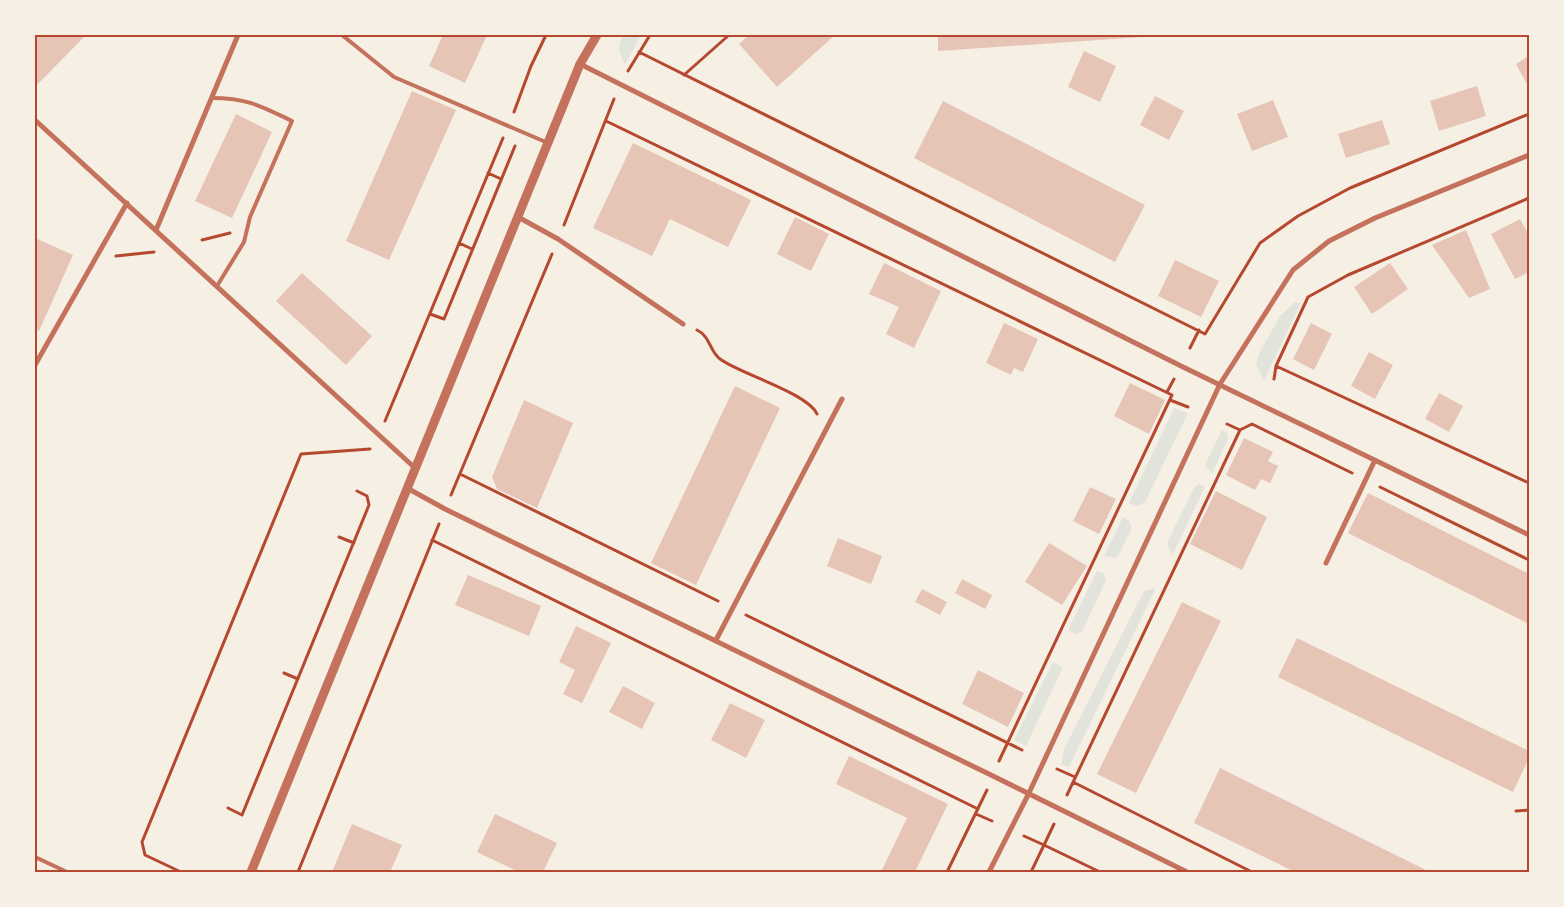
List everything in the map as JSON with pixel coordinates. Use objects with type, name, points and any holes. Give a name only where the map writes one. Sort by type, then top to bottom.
[{"type":"street","points":[[156,230],[238,35]]},
{"type":"street","points":[[251,872],[580,64],[597,35]]},
{"type":"street","points":[[580,64],[1220,384],[1529,535]]},
{"type":"street","points":[[35,120],[415,468]]},
{"type":"street","points":[[989,872],[1029,793],[1220,384],[1293,270],[1329,241],[1375,218],[1529,155]]},
{"type":"street","points":[[35,365],[127,203]]},
{"type":"street","points":[[518,217],[558,238],[683,324]]},
{"type":"street","points":[[716,640],[842,399]]},
{"type":"street","points":[[1326,563],[1375,460]]},
{"type":"street","points":[[407,488],[445,509],[1029,793],[1187,872]]},
{"type":"lane","points":[[342,35],[394,77],[548,143]]},
{"type":"lane","points":[[212,98],[234,98],[260,105],[292,121],[250,217],[244,242],[217,286]]},
{"type":"lane","points":[[35,857],[67,872]]},
{"type":"path","points":[[385,422],[531,66],[546,35]]},
{"type":"path","points":[[650,35],[638,52],[1205,334],[1260,243],[1298,216],[1350,188],[1529,114]]},
{"type":"path","points":[[684,75],[729,35]]},
{"type":"path","points":[[460,474],[606,121],[1167,392],[1172,395],[1170,400],[1008,743]]},
{"type":"path","points":[[430,314],[444,319],[521,132]]},
{"type":"path","points":[[488,173],[501,179]]},
{"type":"path","points":[[1274,379],[1276,366],[1308,297],[1348,275],[1529,198]]},
{"type":"path","points":[[202,240],[231,232]]},
{"type":"path","points":[[459,243],[472,249]]},
{"type":"path","points":[[95,258],[177,249]]},
{"type":"path","points":[[683,324],[704,333],[719,359],[795,396],[814,408],[818,416]]},
{"type":"path","points":[[1190,348],[1199,330]]},
{"type":"path","points":[[1276,366],[1529,484]]},
{"type":"path","points":[[1167,392],[1175,376]]},
{"type":"path","points":[[1170,400],[1188,407]]},
{"type":"path","points":[[1227,424],[1240,430]]},
{"type":"path","points":[[1066,796],[1240,430],[1252,424],[1529,560]]},
{"type":"path","points":[[181,872],[145,855],[142,842],[301,454],[374,449]]},
{"type":"path","points":[[228,808],[242,814],[354,543],[369,505],[367,496],[357,492]]},
{"type":"path","points":[[339,537],[354,543]]},
{"type":"path","points":[[298,872],[432,540],[978,809],[947,872]]},
{"type":"path","points":[[284,673],[298,679]]},
{"type":"path","points":[[1056,769],[1075,777]]},
{"type":"path","points":[[1073,782],[1252,872]]},
{"type":"path","points":[[1516,811],[1529,810]]},
{"type":"path","points":[[976,814],[992,821]]},
{"type":"path","points":[[1031,872],[1054,824]]},
{"type":"path","points":[[1021,834],[1100,872]]},
{"type":"shaded area","points":[[623,35],[641,35],[625,65],[620,50]]},
{"type":"shaded area","points":[[1295,302],[1301,303],[1264,381],[1256,364],[1260,352],[1280,316]]},
{"type":"shaded area","points":[[1174,408],[1188,413],[1145,502],[1137,506],[1129,503]]},
{"type":"shaded area","points":[[1222,430],[1227,433],[1228,439],[1212,474],[1205,465]]},
{"type":"shaded area","points":[[1199,484],[1205,487],[1172,556],[1167,543],[1194,488]]},
{"type":"shaded area","points":[[1123,517],[1129,521],[1132,528],[1118,556],[1113,558],[1104,556]]},
{"type":"shaded area","points":[[1097,571],[1104,573],[1106,580],[1082,632],[1076,634],[1068,630]]},
{"type":"shaded area","points":[[1156,588],[1069,767],[1061,765],[1064,749],[1144,591]]},
{"type":"shaded area","points":[[1053,662],[1063,667],[1026,746],[1014,740]]},
{"type":"building","points":[[35,35],[86,35],[35,87]]},
{"type":"building","points":[[443,35],[487,35],[465,83],[429,66]]},
{"type":"building","points":[[749,35],[835,35],[777,87],[739,44]]},
{"type":"building","points":[[938,35],[1157,35],[1157,36],[938,51]]},
{"type":"building","points":[[1084,51],[1116,66],[1100,102],[1068,87]]},
{"type":"building","points":[[1529,56],[1529,88],[1516,64]]},
{"type":"building","points":[[1477,86],[1486,116],[1439,131],[1430,101]]},
{"type":"building","points":[[412,91],[456,110],[389,260],[346,241]]},
{"type":"building","points":[[1155,96],[1184,111],[1169,140],[1140,125]]},
{"type":"building","points":[[1273,100],[1288,137],[1252,151],[1237,114]]},
{"type":"building","points":[[943,101],[1145,205],[1115,262],[914,158]]},
{"type":"building","points":[[236,114],[272,132],[232,218],[195,201]]},
{"type":"building","points":[[1382,120],[1390,144],[1346,158],[1338,134]]},
{"type":"building","points":[[633,143],[751,200],[728,247],[670,219],[652,256],[593,228]]},
{"type":"building","points":[[795,217],[829,234],[811,271],[777,254]]},
{"type":"building","points":[[1520,219],[1529,235],[1529,272],[1515,279],[1491,234]]},
{"type":"building","points":[[1466,230],[1490,289],[1469,298],[1432,245]]},
{"type":"building","points":[[35,238],[73,255],[39,331],[35,329]]},
{"type":"building","points":[[1175,260],[1219,281],[1201,317],[1158,296]]},
{"type":"building","points":[[884,263],[941,291],[914,348],[886,334],[899,307],[869,294]]},
{"type":"building","points":[[1390,263],[1408,289],[1372,314],[1354,287]]},
{"type":"building","points":[[302,273],[372,336],[346,365],[276,301]]},
{"type":"building","points":[[1004,323],[1038,339],[1023,372],[1014,368],[1011,375],[986,363]]},
{"type":"building","points":[[1311,323],[1332,334],[1314,370],[1293,359]]},
{"type":"building","points":[[1369,352],[1393,365],[1375,399],[1351,386]]},
{"type":"building","points":[[1130,383],[1165,400],[1149,434],[1114,416]]},
{"type":"building","points":[[735,386],[780,408],[696,585],[651,563]]},
{"type":"building","points":[[1439,393],[1463,406],[1449,432],[1425,419]]},
{"type":"building","points":[[524,400],[573,423],[537,508],[497,489],[492,477]]},
{"type":"building","points":[[1244,438],[1273,452],[1268,461],[1278,466],[1270,483],[1261,479],[1255,490],[1226,475]]},
{"type":"building","points":[[1090,487],[1116,499],[1099,534],[1073,521]]},
{"type":"building","points":[[1216,491],[1267,517],[1242,570],[1190,544]]},
{"type":"building","points":[[1368,493],[1529,574],[1529,624],[1348,533]]},
{"type":"building","points":[[838,538],[882,556],[871,584],[827,566]]},
{"type":"building","points":[[1049,543],[1087,566],[1062,605],[1025,582]]},
{"type":"building","points":[[468,575],[541,606],[529,636],[455,605]]},
{"type":"building","points":[[962,579],[992,595],[985,609],[955,593]]},
{"type":"building","points":[[922,589],[947,602],[940,615],[915,602]]},
{"type":"building","points":[[1182,602],[1221,621],[1136,793],[1097,774]]},
{"type":"building","points":[[576,626],[611,643],[582,703],[563,694],[575,670],[559,662]]},
{"type":"building","points":[[1297,638],[1529,751],[1529,758],[1513,792],[1278,677]]},
{"type":"building","points":[[978,670],[1024,693],[1008,727],[962,704]]},
{"type":"building","points":[[623,686],[655,703],[642,729],[609,712]]},
{"type":"building","points":[[730,703],[765,720],[746,758],[711,740]]},
{"type":"building","points":[[849,756],[948,804],[915,872],[881,872],[907,818],[836,784]]},
{"type":"building","points":[[1220,768],[1430,872],[1295,872],[1194,823]]},
{"type":"building","points":[[495,814],[557,843],[543,872],[519,872],[477,852]]},
{"type":"building","points":[[352,824],[402,845],[390,872],[332,872]]}]
